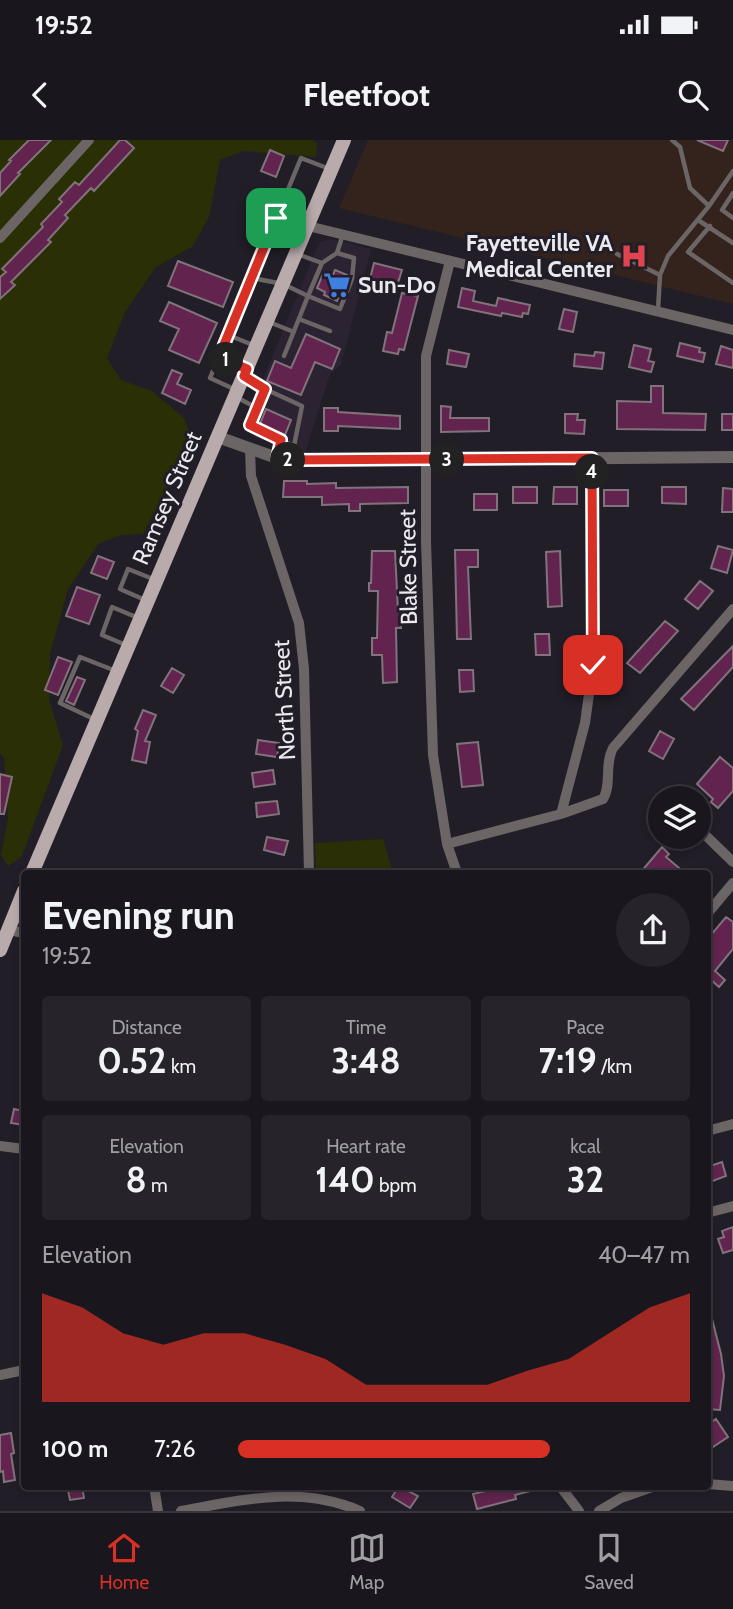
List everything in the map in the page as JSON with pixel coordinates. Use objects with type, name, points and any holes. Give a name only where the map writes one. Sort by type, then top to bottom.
[{"type":"main road","name":"Ramsey Street","points":[[33,870],[344,140]]},
{"type":"main road","points":[[0,950],[21,898]]},
{"type":"street","points":[[0,238],[89,140]]},
{"type":"street","points":[[308,226],[733,330]]},
{"type":"street","name":"Blake Street","points":[[450,261],[426,356],[426,460],[430,719],[447,844],[456,870]]},
{"type":"street","points":[[218,437],[277,458],[302,461],[733,457]]},
{"type":"street","name":"North Street","points":[[250,449],[251,476],[302,638],[309,870]]},
{"type":"street","points":[[561,814],[585,723],[593,665],[592,458]]},
{"type":"street","points":[[447,844],[561,814],[603,799],[607,793],[608,761],[613,748],[733,609]]},
{"type":"street","points":[[711,841],[733,862]]},
{"type":"street","points":[[711,909],[733,883]]},
{"type":"street","points":[[8,930],[21,932]]},
{"type":"street","points":[[711,1130],[733,1124]]},
{"type":"street","points":[[0,1146],[21,1149]]},
{"type":"street","points":[[711,1212],[733,1206]]},
{"type":"street","points":[[0,1375],[21,1371]]},
{"type":"street","points":[[711,1484],[733,1486]]},
{"type":"street","points":[[155,1490],[158,1511]]},
{"type":"street","points":[[563,1490],[579,1511]]},
{"type":"street","points":[[599,1511],[621,1498],[644,1490]]},
{"type":"street","points":[[181,1511],[285,1495],[328,1500],[360,1511]]},
{"type":"lane","points":[[672,140],[680,147],[690,187],[709,206]]},
{"type":"lane","points":[[257,408],[210,378],[301,159],[331,170]]},
{"type":"lane","points":[[658,312],[660,275],[668,257],[733,171]]},
{"type":"lane","points":[[733,193],[722,210],[733,218]]},
{"type":"lane","points":[[698,220],[733,243]]},
{"type":"lane","points":[[710,226],[688,252],[733,284]]},
{"type":"lane","points":[[284,356],[322,263],[337,253],[343,234]]},
{"type":"lane","points":[[252,278],[283,284],[340,309],[352,279],[354,258],[337,253]]},
{"type":"lane","points":[[296,254],[322,263]]},
{"type":"lane","points":[[617,254],[660,275]]},
{"type":"lane","points":[[299,319],[330,331]]},
{"type":"lane","points":[[267,321],[294,332]]},
{"type":"lane","points":[[228,335],[256,347]]},
{"type":"lane","points":[[219,357],[245,372],[265,389],[302,406],[294,446],[250,425],[265,389]]},
{"type":"lane","points":[[277,458],[281,440]]},
{"type":"lane","points":[[148,601],[120,589],[128,569],[157,580]]},
{"type":"lane","points":[[129,646],[102,635],[112,607],[140,618]]},
{"type":"lane","points":[[97,720],[60,703],[80,657],[118,672]]},
{"type":"shaded area","name":"Fayetteville VA Medical Center","points":[[368,140],[733,140],[733,304],[339,208]]},
{"type":"shaded area","points":[[330,239],[371,249],[341,365],[330,374],[305,453],[256,438],[246,420],[319,243]]},
{"type":"green space","points":[[0,140],[313,140],[317,143],[316,157],[243,151],[220,160],[209,217],[192,247],[156,267],[125,312],[107,358],[121,380],[152,391],[184,418],[192,439],[143,534],[122,535],[99,543],[68,589],[50,654],[49,700],[63,745],[22,856],[8,866],[1,855],[8,818],[4,757],[0,754]]},
{"type":"green space","points":[[383,839],[392,870],[316,870],[315,843]]},
{"type":"building","points":[[29,140],[51,140],[18,173],[20,174],[0,196],[0,173]]},
{"type":"building","points":[[120,140],[125,140],[134,148],[94,191],[91,188],[65,215],[68,218],[48,240],[51,242],[11,282],[15,285],[0,299],[0,277],[6,272],[2,269],[43,227],[41,224],[62,202],[59,199],[75,182],[79,185]]},
{"type":"building","points":[[697,140],[728,140],[723,151]]},
{"type":"building","points":[[270,150],[284,156],[276,177],[261,171]]},
{"type":"building","points":[[178,261],[233,282],[223,307],[168,286]]},
{"type":"building","points":[[374,263],[402,270],[397,286],[370,279]]},
{"type":"building","name":"Sun-Do","points":[[335,270],[347,275],[337,301],[317,288],[323,274],[332,277]]},
{"type":"building","points":[[462,288],[475,291],[473,301],[496,306],[498,298],[530,305],[528,314],[523,313],[522,317],[502,313],[501,316],[458,307]]},
{"type":"building","points":[[402,293],[418,296],[404,350],[399,349],[398,354],[383,351],[387,332],[392,333]]},
{"type":"building","points":[[169,302],[217,323],[199,363],[169,350],[179,329],[160,321]]},
{"type":"building","points":[[564,309],[577,312],[573,332],[559,329]]},
{"type":"building","points":[[306,334],[340,349],[332,369],[315,362],[301,395],[267,381],[275,361],[291,368]]},
{"type":"building","points":[[680,343],[700,348],[699,352],[705,353],[703,362],[677,356]]},
{"type":"building","points":[[634,345],[651,349],[648,361],[654,362],[651,372],[629,367]]},
{"type":"building","points":[[721,346],[733,350],[733,368],[716,364]]},
{"type":"building","points":[[449,350],[469,354],[466,367],[447,364]]},
{"type":"building","points":[[595,352],[604,353],[602,369],[574,366],[575,354],[594,356]]},
{"type":"building","points":[[172,370],[182,374],[177,384],[191,390],[185,404],[162,393]]},
{"type":"building","points":[[651,386],[663,386],[663,413],[706,414],[705,430],[617,429],[617,401],[651,402]]},
{"type":"building","points":[[441,406],[451,407],[450,418],[489,418],[489,431],[441,432]]},
{"type":"building","points":[[324,408],[338,408],[338,412],[400,416],[400,429],[338,426],[338,431],[324,431]]},
{"type":"building","points":[[266,409],[291,420],[285,435],[260,424]]},
{"type":"building","points":[[565,414],[578,414],[577,420],[585,420],[584,434],[565,433]]},
{"type":"building","points":[[722,414],[733,414],[733,430],[722,430]]},
{"type":"building","points":[[284,481],[307,481],[307,484],[336,483],[336,488],[408,487],[408,503],[360,504],[360,511],[349,511],[349,504],[322,505],[322,497],[283,497]]},
{"type":"building","points":[[513,487],[537,487],[537,503],[513,503]]},
{"type":"building","points":[[554,487],[577,487],[577,504],[553,504]]},
{"type":"building","points":[[662,487],[686,487],[686,504],[662,503]]},
{"type":"building","points":[[723,488],[733,489],[733,512],[722,512]]},
{"type":"building","points":[[604,490],[628,490],[628,506],[604,506]]},
{"type":"building","points":[[474,494],[497,494],[497,510],[474,510]]},
{"type":"building","points":[[718,546],[733,550],[727,573],[711,568]]},
{"type":"building","points":[[455,550],[478,550],[478,567],[468,567],[471,639],[457,639]]},
{"type":"building","points":[[372,551],[395,551],[398,611],[401,611],[401,628],[396,628],[397,682],[383,683],[382,655],[372,655],[372,638],[377,638],[378,591],[369,591]]},
{"type":"building","points":[[560,551],[562,606],[548,607],[546,552]]},
{"type":"building","points":[[98,556],[114,562],[107,579],[91,573]]},
{"type":"building","points":[[700,581],[713,591],[698,609],[685,599]]},
{"type":"building","points":[[77,587],[100,595],[89,624],[66,616]]},
{"type":"building","points":[[665,621],[678,631],[640,673],[627,663]]},
{"type":"building","points":[[535,634],[549,634],[550,655],[536,655]]},
{"type":"building","points":[[733,646],[733,667],[694,710],[681,699]]},
{"type":"building","points":[[58,657],[72,662],[58,695],[45,690]]},
{"type":"building","points":[[172,668],[184,675],[173,693],[161,686]]},
{"type":"building","points":[[459,670],[473,670],[474,691],[460,692]]},
{"type":"building","points":[[77,677],[85,680],[74,705],[66,701]]},
{"type":"building","points":[[143,710],[156,715],[145,741],[150,742],[146,763],[132,760],[138,731],[135,729]]},
{"type":"building","points":[[660,731],[674,739],[663,759],[649,751]]},
{"type":"building","points":[[258,740],[279,743],[277,757],[256,754]]},
{"type":"building","points":[[478,742],[483,785],[462,787],[457,744]]},
{"type":"building","points":[[720,757],[733,768],[733,791],[718,808],[711,802],[711,786],[697,784]]},
{"type":"building","points":[[273,770],[275,784],[254,787],[252,773]]},
{"type":"building","points":[[0,774],[12,777],[4,814],[0,814]]},
{"type":"building","points":[[277,801],[279,814],[257,817],[256,803]]},
{"type":"building","points":[[267,837],[288,841],[284,855],[264,850]]},
{"type":"building","points":[[660,849],[664,849],[669,854],[666,857],[681,870],[643,870]]},
{"type":"building","points":[[726,917],[733,922],[733,949],[715,971],[725,980],[719,987],[711,980],[711,935]]},
{"type":"building","points":[[14,1109],[21,1110],[21,1125],[11,1123]]},
{"type":"building","points":[[722,1162],[726,1176],[711,1182],[711,1166]]},
{"type":"building","points":[[733,1227],[733,1250],[723,1253],[718,1239],[724,1237],[722,1231]]},
{"type":"building","points":[[711,1315],[724,1376],[720,1410],[711,1409]]},
{"type":"building","points":[[716,1419],[728,1437],[711,1448],[712,1435],[711,1422]]},
{"type":"building","points":[[11,1433],[15,1480],[4,1482],[3,1471],[0,1472],[0,1435]]},
{"type":"building","points":[[68,1490],[83,1490],[84,1498],[70,1500]]},
{"type":"building","points":[[396,1490],[407,1490],[418,1496],[410,1508],[392,1497]]},
{"type":"building","points":[[490,1490],[534,1490],[515,1495],[516,1499],[477,1509],[473,1494]]},
{"type":"place","name":"Fayetteville VA Medical Center","points":[[634,256]]},
{"type":"place","name":"Sun-Do","points":[[337,285]]},
{"type":"route","points":[[276,218],[219,357],[247,369],[244,376],[265,389],[250,425],[281,440],[277,458],[288,460],[592,458],[593,665]]}]
